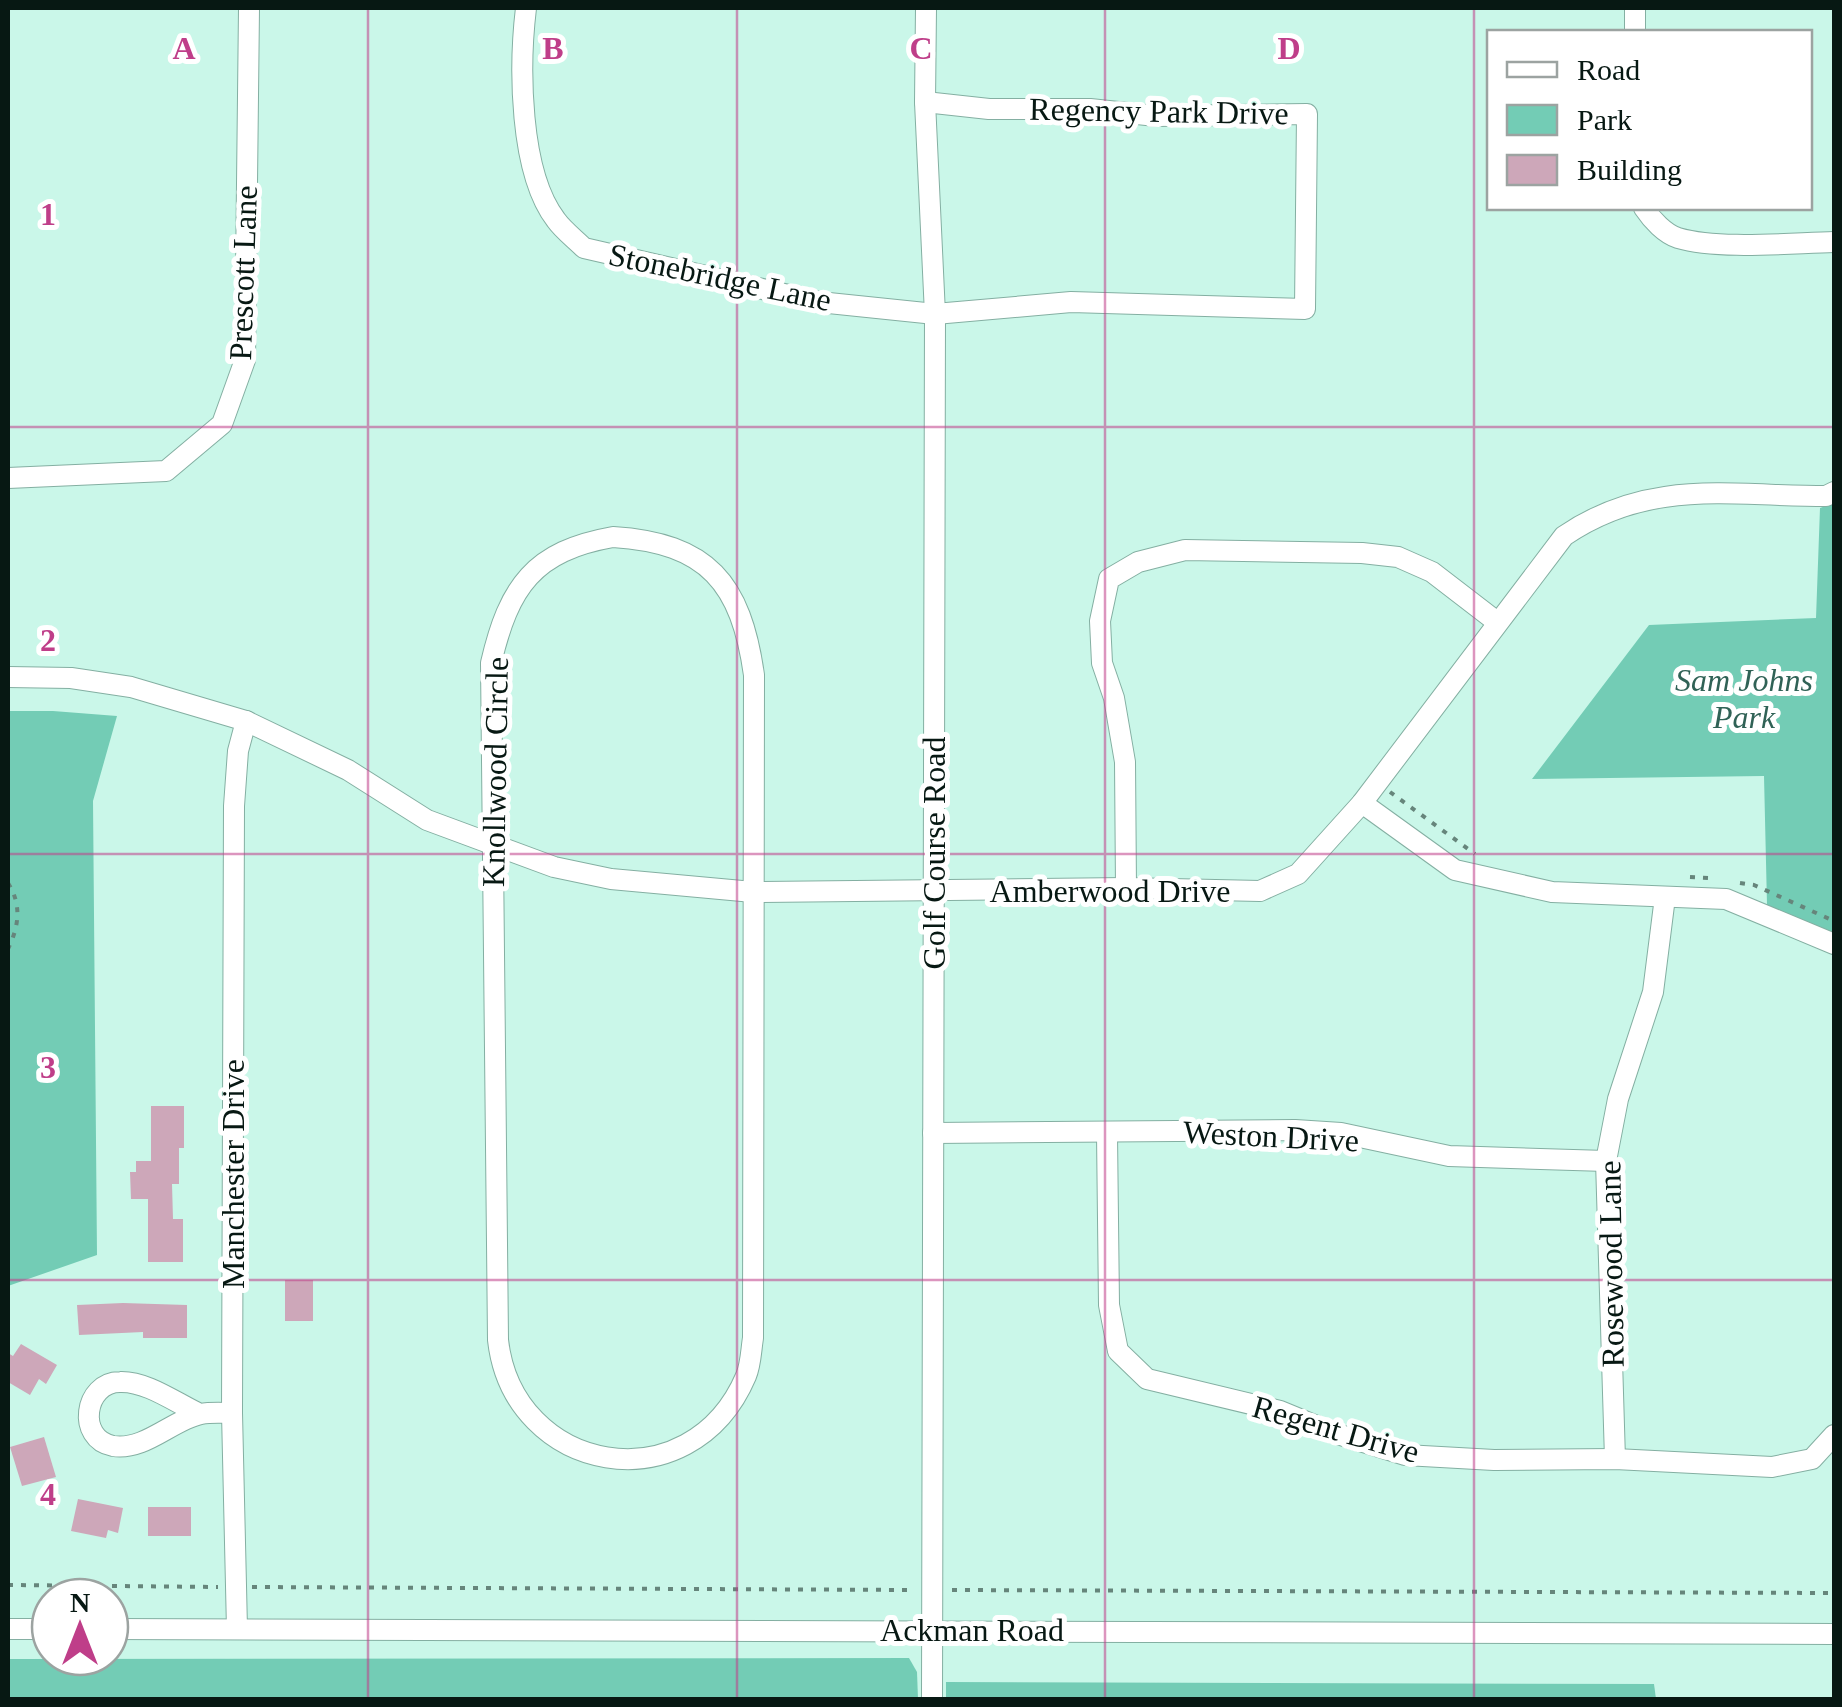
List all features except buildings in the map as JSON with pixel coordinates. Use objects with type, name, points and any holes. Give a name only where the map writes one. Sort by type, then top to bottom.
[{"type":"street","name":"Prescott Lane","points":[[8,478],[166,471],[222,424],[245,360],[249,8]]},
{"type":"street","name":"Stonebridge Lane","points":[[526,8],[522,81],[527,151],[539,189],[555,220],[584,248],[819,302],[934,314]]},
{"type":"street","name":"Golf Course Road","points":[[926,8],[925,102],[934,314],[932,1700]]},
{"type":"street","name":"Regency Park Drive","points":[[925,102],[989,109],[1090,109],[1156,116],[1307,114],[1305,309],[1071,302],[934,314]]},
{"type":"street","points":[[1645,210],[1674,238],[1707,243],[1834,242]]},
{"type":"street","name":"Amberwood Drive","points":[[8,677],[71,678],[130,687],[246,721],[348,770],[427,820],[554,866],[610,879],[753,892],[1126,888],[1260,891],[1298,874],[1362,803],[1564,536],[1589,519],[1646,498],[1685,493],[1826,496],[1834,492]]},
{"type":"street","name":"Knollwood Circle","points":[[613,537],[675,547],[701,560],[722,581],[737,606],[750,644],[754,675],[753,1338],[748,1373],[724,1412],[693,1442],[650,1460],[617,1459],[572,1445],[532,1419],[506,1380],[500,1360],[493,845],[491,663],[499,628],[529,576],[554,553],[613,537]]},
{"type":"street","points":[[1126,888],[1125,762],[1100,621],[1110,578],[1138,562],[1185,550],[1398,557],[1432,572],[1497,622]]},
{"type":"street","name":"Manchester Drive","points":[[237,1628],[232,1413],[234,806],[238,751],[246,721]]},
{"type":"street","points":[[1362,803],[1455,870],[1552,892],[1726,899],[1834,944]]},
{"type":"street","name":"Rosewood Lane","points":[[1615,1459],[1606,1161],[1618,1099],[1653,992],[1665,897]]},
{"type":"street","name":"Weston Drive","points":[[933,1133],[1106,1134],[1198,1129],[1341,1133],[1450,1156],[1606,1161]]},
{"type":"street","name":"Regent Drive","points":[[1106,1134],[1109,1305],[1118,1351],[1147,1380],[1280,1411],[1330,1432],[1405,1454],[1772,1467],[1812,1459],[1834,1435]]},
{"type":"street","points":[[200,1414],[147,1388],[116,1381],[98,1390],[90,1403],[89,1416],[90,1427],[101,1441],[126,1446],[200,1414],[232,1413]]},
{"type":"street","name":"Ackman Road","points":[[130,1629],[1834,1634]]},
{"type":"path","points":[[1378,783],[1471,852],[1488,860]]},
{"type":"path","points":[[1684,877],[1719,880]]},
{"type":"path","points":[[1736,882],[1754,885],[1834,921]]},
{"type":"path","points":[[8,883],[16,896],[18,928],[8,949]]},
{"type":"green space","name":"Sam Johns Park","points":[[1834,503],[1834,935],[1767,905],[1764,776],[1532,779],[1649,625],[1816,618],[1820,508]]},
{"type":"green space","points":[[8,711],[117,716],[93,801],[97,1255],[8,1286]]},
{"type":"green space","points":[[909,1658],[917,1672],[918,1699],[8,1699],[8,1659],[30,1659],[30,1677],[130,1677],[130,1659]]},
{"type":"green space","points":[[946,1682],[1654,1684],[1656,1699],[946,1700]]}]
